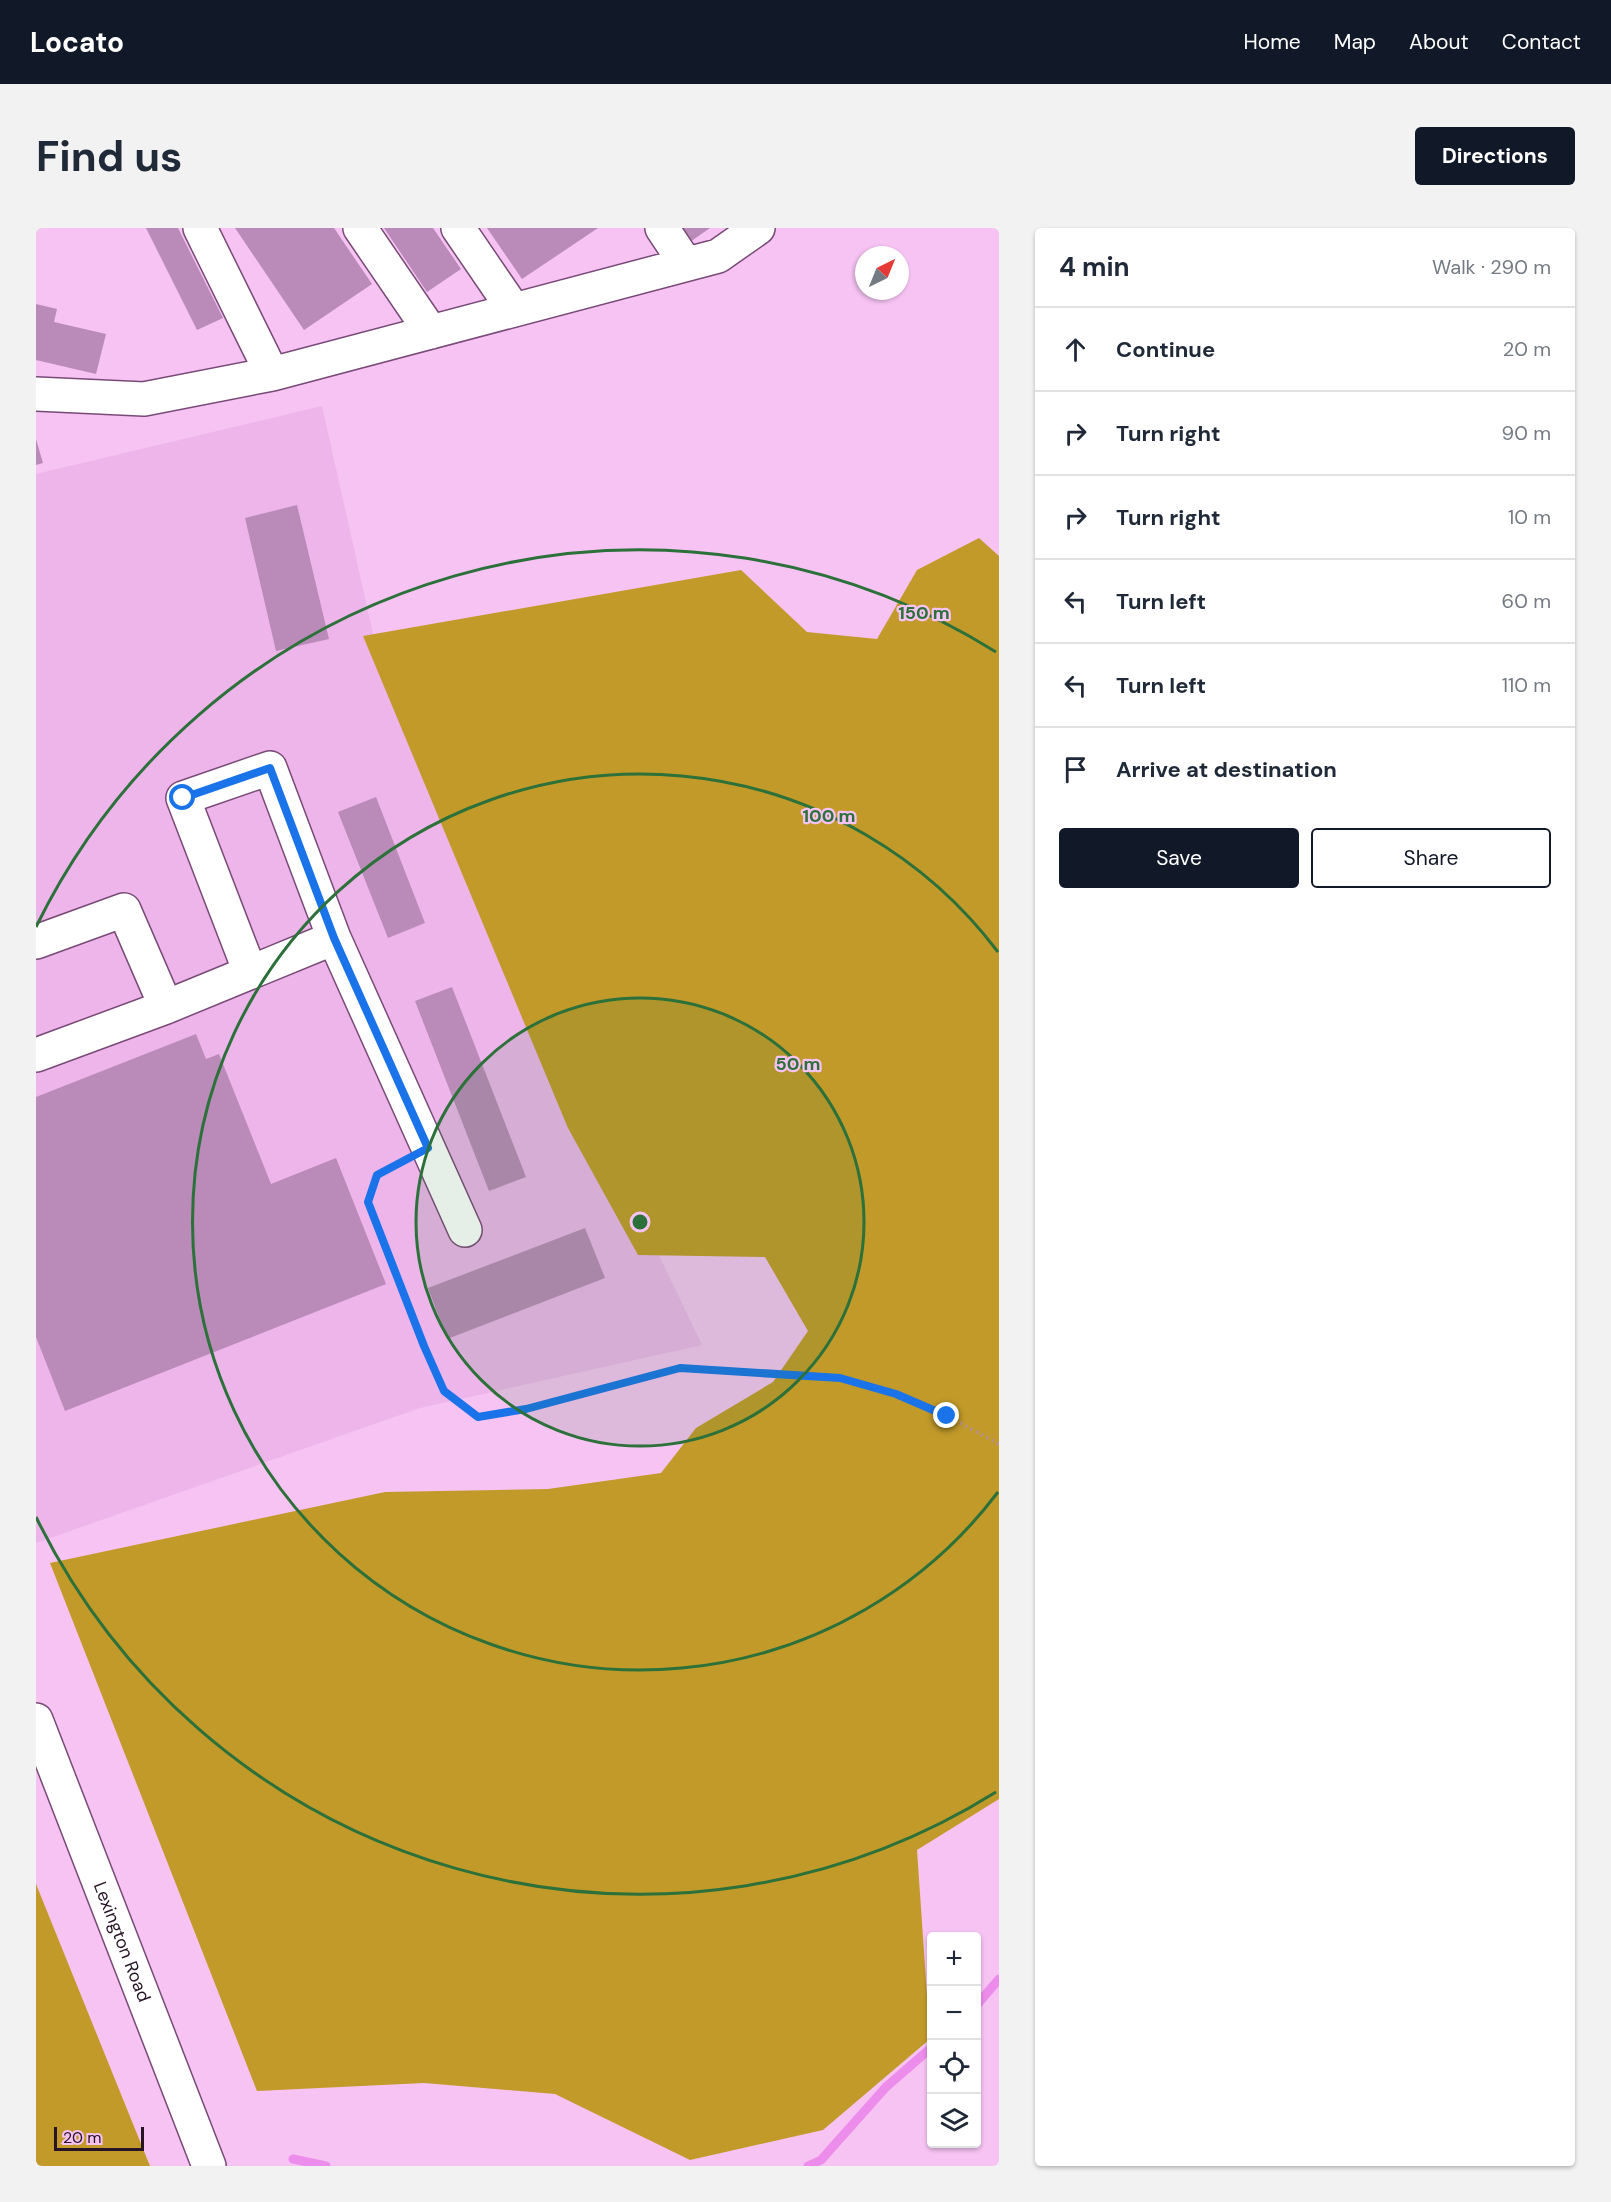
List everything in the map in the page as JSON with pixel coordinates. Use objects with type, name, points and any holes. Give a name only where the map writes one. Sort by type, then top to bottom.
[{"type":"main road","points":[[200,228],[272,374]]},
{"type":"main road","points":[[360,228],[431,332]]},
{"type":"main road","points":[[458,228],[514,310]]},
{"type":"main road","points":[[662,228],[686,264]]},
{"type":"main road","points":[[36,394],[144,399],[272,374],[718,256],[758,228]]},
{"type":"main road","points":[[250,972],[183,798],[270,768],[334,938],[465,1230]]},
{"type":"main road","points":[[36,942],[124,910],[166,1007]]},
{"type":"main road","points":[[36,1055],[166,1007],[334,938]]},
{"type":"main road","name":"Lexington Road","points":[[36,1720],[209,2166]]},
{"type":"path","points":[[428,1148],[377,1175],[368,1202],[444,1391],[478,1417],[526,1409],[680,1368],[840,1378],[896,1394],[947,1416],[999,1444]]},
{"type":"shaded area","points":[[322,406],[385,687],[702,1345],[420,1408],[36,1543],[36,474]]},
{"type":"shaded area","points":[[979,538],[999,556],[999,1799],[917,1850],[927,1995],[927,2042],[823,2130],[690,2160],[555,2094],[424,2083],[257,2091],[50,1563],[385,1492],[548,1489],[661,1473],[696,1428],[773,1382],[808,1331],[765,1257],[638,1255],[568,1128],[363,636],[741,570],[807,632],[877,639],[917,570]]},
{"type":"shaded area","points":[[36,1884],[150,2166],[36,2166]]},
{"type":"building","points":[[146,228],[178,228],[223,318],[197,330]]},
{"type":"building","points":[[235,228],[334,228],[372,284],[304,330]]},
{"type":"building","points":[[384,228],[433,228],[461,269],[427,292]]},
{"type":"building","points":[[487,228],[598,228],[522,279]]},
{"type":"building","points":[[681,228],[710,228],[690,242]]},
{"type":"building","points":[[36,304],[57,309],[54,322],[106,334],[96,374],[36,360]]},
{"type":"building","points":[[36,439],[43,463],[36,465]]},
{"type":"building","points":[[297,505],[329,639],[276,651],[245,518]]},
{"type":"building","points":[[376,797],[425,923],[388,938],[338,812]]},
{"type":"building","points":[[452,987],[526,1177],[489,1191],[415,1001]]},
{"type":"building","points":[[196,1034],[206,1059],[219,1054],[271,1184],[336,1158],[386,1284],[65,1411],[36,1337],[36,1097]]},
{"type":"building","points":[[585,1228],[605,1278],[447,1339],[428,1288]]},
{"type":"waterway","points":[[981,2000],[999,1979]]},
{"type":"waterway","points":[[808,2166],[821,2160],[886,2087],[927,2051]]},
{"type":"waterway","points":[[293,2159],[326,2166]]},
{"type":"route","points":[[183,798],[270,768],[334,938],[428,1148],[377,1175],[368,1202],[444,1391],[478,1417],[526,1409],[680,1368],[840,1378],[896,1394],[947,1416]]}]
